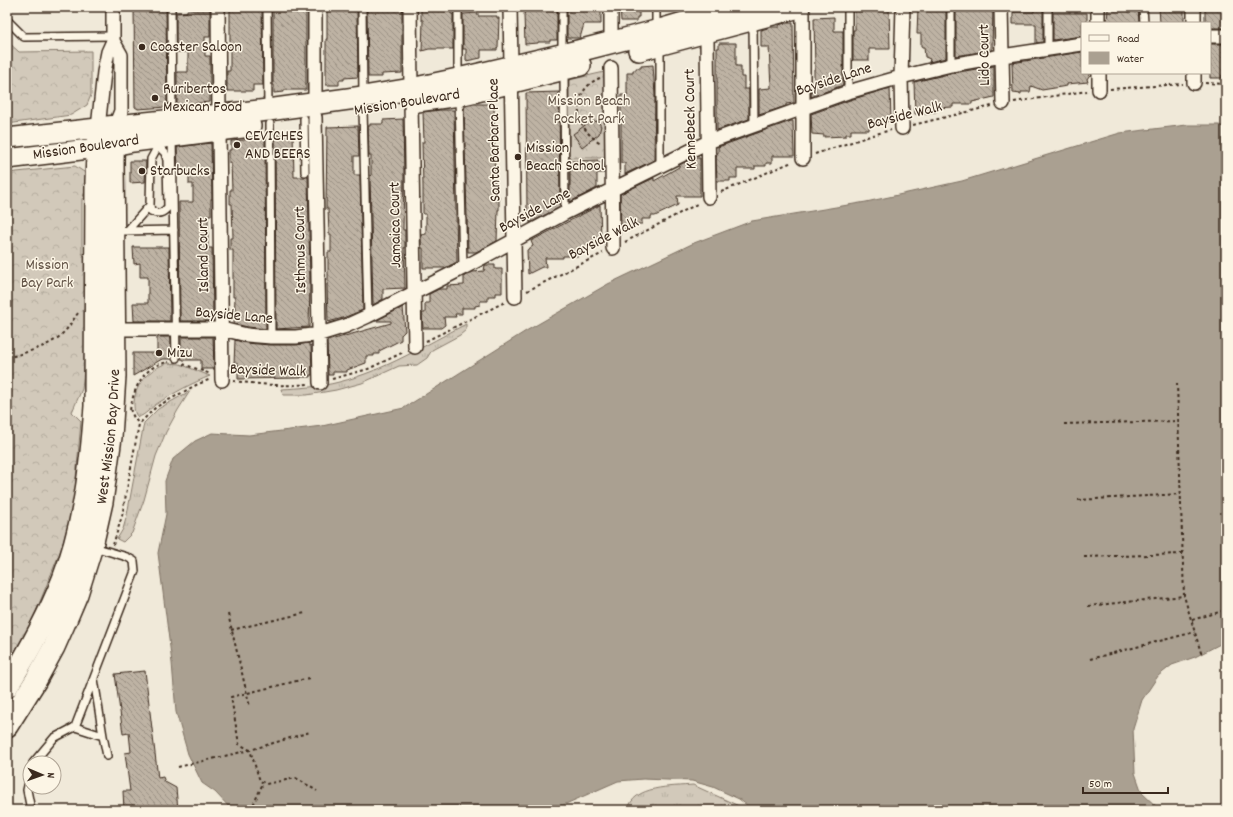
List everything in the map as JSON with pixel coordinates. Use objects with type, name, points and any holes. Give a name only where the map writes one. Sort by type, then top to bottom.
[{"type":"main road","name":"Mission Boulevard","points":[[563,62],[611,42],[658,38],[708,11],[746,13],[801,11]]},
{"type":"main road","name":"Mission Boulevard","points":[[7,138],[165,135],[219,123],[311,113],[459,87],[658,38],[746,13]]},
{"type":"main road","name":"Mission Boulevard","points":[[7,158],[106,137]]},
{"type":"main road","name":"West Mission Bay Drive","points":[[7,726],[36,680],[54,647],[77,594],[89,545],[102,502],[114,404],[120,231],[106,137]]},
{"type":"main road","name":"West Mission Bay Drive","points":[[7,687],[27,654],[64,578],[89,545],[84,501],[95,406],[106,137]]},
{"type":"main road","points":[[95,406],[102,416],[104,433],[111,437]]},
{"type":"street","points":[[106,137],[104,72],[108,52],[113,38],[113,7]]},
{"type":"street","name":"Island Court","points":[[218,7],[222,380]]},
{"type":"street","name":"Isthmus Court","points":[[315,7],[311,113],[320,334],[320,383]]},
{"type":"street","name":"Jamaica Court","points":[[410,7],[415,347]]},
{"type":"street","name":"Santa Barbara Place","points":[[510,7],[515,297]]},
{"type":"street","points":[[611,7],[611,42]]},
{"type":"street","points":[[902,128],[901,77],[903,7]]},
{"type":"street","name":"Lido Court","points":[[1002,7],[1003,103]]},
{"type":"street","points":[[1098,7],[1098,22]]},
{"type":"street","points":[[1194,7],[1194,22]]},
{"type":"street","points":[[801,11],[804,158]]},
{"type":"street","points":[[1211,36],[1226,36]]},
{"type":"street","points":[[106,137],[121,111],[121,55],[113,38]]},
{"type":"street","name":"Kennebeck Court","points":[[707,41],[709,197]]},
{"type":"street","name":"Bayside Lane","points":[[116,329],[222,329],[247,335],[271,337],[296,337],[320,334],[346,326],[368,316],[463,268],[565,213],[708,142],[848,92],[901,77],[951,65],[1081,44]]},
{"type":"street","points":[[611,72],[613,248]]},
{"type":"street","points":[[1099,74],[1099,90]]},
{"type":"lane","points":[[165,135],[151,159],[150,205],[151,211],[157,214],[165,212],[168,207],[165,135],[171,7]]},
{"type":"lane","points":[[267,7],[271,337]]},
{"type":"lane","points":[[362,7],[368,316]]},
{"type":"lane","points":[[458,7],[463,268]]},
{"type":"lane","points":[[562,7],[565,213]]},
{"type":"lane","points":[[656,7],[658,38],[660,166]]},
{"type":"lane","points":[[848,7],[848,92]]},
{"type":"lane","points":[[951,7],[951,65]]},
{"type":"lane","points":[[1048,7],[1048,49]]},
{"type":"lane","points":[[1143,7],[1144,22]]},
{"type":"lane","points":[[746,13],[754,125]]},
{"type":"lane","points":[[7,20],[24,37],[113,38]]},
{"type":"lane","points":[[305,172],[311,113]]},
{"type":"lane","points":[[165,135],[174,230],[176,361]]},
{"type":"lane","points":[[120,231],[150,205]]},
{"type":"lane","points":[[120,231],[174,230]]},
{"type":"lane","points":[[40,755],[54,738],[75,727],[135,571],[134,561],[127,557],[89,545]]},
{"type":"lane","points":[[94,678],[107,756]]},
{"type":"lane","points":[[75,727],[103,736]]},
{"type":"lane","points":[[28,795],[31,810]]},
{"type":"path","points":[[611,72],[594,80],[584,89],[580,98],[579,114],[580,122],[588,134],[599,142],[612,145]]},
{"type":"path","name":"Bayside Walk","points":[[139,424],[156,407],[209,379],[293,386],[320,383],[368,369],[613,248],[709,197],[804,158],[876,134],[1003,103],[1194,78],[1226,84]]},
{"type":"path","points":[[7,358],[37,348],[61,336],[83,307]]},
{"type":"path","points":[[130,410],[133,396],[140,379],[154,367],[163,363],[176,361],[214,375],[222,380]]},
{"type":"path","points":[[1177,383],[1184,596],[1202,656]]},
{"type":"path","points":[[89,545],[122,516],[139,424],[130,410],[129,402]]},
{"type":"path","points":[[1064,424],[1178,421]]},
{"type":"path","points":[[1078,500],[1180,494]]},
{"type":"path","points":[[1084,557],[1183,554]]},
{"type":"path","points":[[1088,606],[1184,596]]},
{"type":"path","points":[[1192,620],[1226,610]]},
{"type":"path","points":[[231,630],[305,612]]},
{"type":"path","points":[[228,614],[250,707]]},
{"type":"path","points":[[1090,659],[1195,632]]},
{"type":"path","points":[[309,678],[231,697],[239,744],[250,750],[260,781],[266,784],[296,778],[318,791]]},
{"type":"path","points":[[178,767],[250,750],[310,732]]},
{"type":"path","points":[[251,810],[263,783]]},
{"type":"green space","points":[[7,41],[19,52],[91,51],[91,95],[87,105],[71,115],[7,124]]},
{"type":"green space","name":"Mission Beach Pocket Park","points":[[609,71],[610,158],[569,158],[569,80]]},
{"type":"green space","name":"Mission Bay Park","points":[[75,166],[87,174],[88,184],[82,199],[82,253],[88,262],[82,389],[72,412],[81,421],[74,502],[62,547],[29,629],[7,665],[7,173]]},
{"type":"green space","points":[[466,324],[466,330],[460,335],[432,350],[427,358],[417,365],[399,366],[362,383],[336,390],[307,395],[283,395],[281,389],[332,384],[372,371],[404,357]]},
{"type":"green space","points":[[167,363],[180,364],[210,376],[170,396],[138,417],[134,409],[137,388],[149,373]]},
{"type":"green space","points":[[190,391],[166,432],[156,456],[144,500],[132,533],[123,542],[117,539],[123,529],[127,515],[144,423],[158,409]]},
{"type":"green space","points":[[693,785],[741,807],[744,810],[628,810],[631,802],[637,796],[645,792],[665,787]]},
{"type":"water","points":[[1187,125],[1219,125],[1226,128],[1226,641],[1195,657],[1172,665],[1158,676],[1142,700],[1133,729],[1135,773],[1142,793],[1160,810],[753,810],[739,799],[713,787],[692,781],[643,779],[618,781],[552,810],[232,810],[215,792],[202,783],[188,754],[176,712],[172,663],[158,553],[166,514],[165,481],[173,459],[195,441],[212,433],[249,435],[322,426],[404,408],[526,331],[608,284],[694,243],[752,221],[866,202],[962,181],[1120,133]]},
{"type":"building","points":[[134,7],[166,7],[167,107],[138,109],[135,107]]},
{"type":"building","points":[[430,7],[451,7],[451,14],[453,14],[453,49],[429,49],[422,51],[423,20],[421,20],[421,9],[430,9]]},
{"type":"building","points":[[567,7],[601,7],[601,24],[584,24],[580,38],[567,38]]},
{"type":"building","points":[[620,7],[639,7],[639,17],[637,17],[637,21],[621,21]]},
{"type":"building","points":[[855,7],[889,7],[890,49],[869,49],[869,60],[853,60]]},
{"type":"building","points":[[918,7],[946,7],[946,58],[929,62],[930,59],[925,57],[924,47],[921,47],[921,34],[917,34]]},
{"type":"building","points":[[956,7],[993,7],[992,50],[956,56]]},
{"type":"building","points":[[1036,7],[1043,7],[1043,42],[1036,43],[1036,24],[1013,24],[1013,12],[1034,12]]},
{"type":"building","points":[[1108,7],[1138,7],[1139,22],[1107,22]]},
{"type":"building","points":[[1159,7],[1184,7],[1184,22],[1160,22]]},
{"type":"building","points":[[1205,7],[1226,7],[1226,28],[1211,28],[1211,22],[1205,22]]},
{"type":"building","points":[[273,8],[306,9],[306,90],[284,90],[284,92],[274,93]]},
{"type":"building","points":[[368,8],[402,8],[402,73],[382,74],[382,77],[368,77]]},
{"type":"building","points":[[557,8],[557,40],[525,44],[525,9]]},
{"type":"building","points":[[262,9],[263,85],[253,85],[253,91],[227,91],[227,71],[230,71],[230,10]]},
{"type":"building","points":[[327,9],[357,9],[358,77],[339,80],[339,85],[326,85]]},
{"type":"building","points":[[187,10],[210,10],[210,37],[205,37],[205,56],[210,56],[210,102],[177,105],[177,72],[188,72],[188,52],[176,52],[176,13],[187,12]]},
{"type":"building","points":[[478,13],[478,16],[497,16],[497,18],[499,18],[498,47],[497,50],[481,50],[481,58],[466,61],[466,49],[463,49],[463,14]]},
{"type":"building","points":[[1053,13],[1087,13],[1087,22],[1081,22],[1081,36],[1053,40]]},
{"type":"building","points":[[834,17],[834,31],[843,31],[843,85],[811,97],[815,69],[814,18]]},
{"type":"building","points":[[793,23],[794,103],[786,104],[786,106],[759,115],[759,89],[771,88],[769,47],[761,47],[761,30],[771,27],[779,27],[779,25]]},
{"type":"building","points":[[719,43],[736,43],[736,66],[741,66],[741,77],[744,77],[744,89],[749,89],[749,119],[717,130],[717,48],[719,48]]},
{"type":"building","points":[[1211,44],[1224,44],[1224,47],[1226,48],[1224,75],[1222,75],[1222,78],[1210,78]]},
{"type":"building","points":[[1081,52],[1081,74],[1090,74],[1087,79],[1088,82],[1067,84],[1067,86],[1042,90],[1031,86],[1030,92],[1021,92],[1021,94],[1013,93],[1012,63]]},
{"type":"building","points":[[653,65],[655,95],[654,160],[625,174],[625,163],[621,163],[621,95],[627,95],[627,73],[633,73],[633,70],[636,70],[636,68],[641,68],[641,66]]},
{"type":"building","points":[[994,66],[994,97],[972,102],[972,104],[953,104],[953,107],[936,108],[936,112],[928,112],[928,114],[915,114],[914,82]]},
{"type":"building","points":[[890,88],[891,121],[869,126],[869,130],[851,130],[851,134],[846,134],[846,136],[824,137],[824,135],[812,134],[811,114]]},
{"type":"building","points":[[559,92],[560,207],[530,223],[530,213],[527,213],[526,93]]},
{"type":"building","points":[[474,104],[494,104],[495,196],[499,196],[499,210],[497,241],[476,252],[468,252],[464,110],[465,106]]},
{"type":"building","points":[[454,110],[457,262],[445,268],[423,268],[423,248],[421,248],[421,235],[426,234],[426,214],[423,214],[423,112]]},
{"type":"building","points":[[403,119],[403,230],[405,230],[405,288],[383,289],[383,299],[373,305],[370,175],[371,176],[371,156],[369,156],[368,126],[370,126],[370,124],[383,124],[383,120]]},
{"type":"building","points":[[598,121],[601,126],[599,134],[582,147],[573,134],[588,123]]},
{"type":"building","points":[[793,121],[794,156],[772,156],[772,163],[766,163],[766,166],[755,166],[755,169],[737,169],[737,178],[730,178],[730,181],[717,181],[716,158],[718,147]]},
{"type":"building","points":[[358,126],[359,156],[354,156],[354,175],[360,175],[363,310],[328,322],[328,252],[331,252],[331,234],[329,234],[328,209],[326,209],[327,127]]},
{"type":"building","points":[[293,133],[294,177],[308,177],[310,283],[309,327],[276,329],[275,135]]},
{"type":"building","points":[[265,138],[266,329],[234,324],[235,297],[233,297],[233,250],[230,250],[230,238],[233,238],[232,204],[230,204],[230,190],[232,190],[229,150],[231,150],[231,141]]},
{"type":"building","points":[[211,143],[212,199],[211,215],[208,215],[208,248],[212,248],[213,321],[180,321],[179,202],[193,202],[193,184],[189,184],[189,170],[178,170],[177,147]]},
{"type":"building","points":[[694,158],[700,158],[700,196],[677,196],[678,205],[655,216],[651,216],[651,219],[642,219],[642,224],[632,224],[632,229],[621,228],[620,194],[654,178],[654,181],[679,167],[679,165]]},
{"type":"building","points":[[598,160],[597,162],[604,162],[604,173],[597,173],[597,188],[570,202],[570,161]]},
{"type":"building","points":[[130,161],[146,161],[145,182],[130,183]]},
{"type":"building","points":[[600,205],[601,239],[582,248],[582,253],[578,253],[578,256],[545,258],[546,267],[542,267],[528,274],[527,250],[533,246],[531,241]]},
{"type":"building","points":[[133,247],[169,247],[170,321],[134,321],[133,303],[148,303],[148,277],[140,277],[140,263],[134,264]]},
{"type":"building","points":[[485,265],[495,265],[495,269],[502,269],[502,293],[496,293],[496,296],[488,296],[488,301],[480,301],[480,305],[475,306],[475,308],[462,308],[462,314],[455,314],[456,317],[444,317],[445,325],[441,328],[423,328],[422,313],[425,313],[425,303],[429,303],[429,294],[439,289],[447,289],[447,286],[464,285],[464,276],[473,272],[484,271]]},
{"type":"building","points":[[403,307],[405,331],[401,335],[401,340],[379,351],[379,354],[374,354],[374,356],[366,356],[366,363],[347,370],[347,372],[333,372],[333,375],[328,375],[327,341],[391,323],[391,321],[375,321]]},
{"type":"building","name":"Mizu","points":[[157,337],[171,337],[171,359],[162,359],[133,376],[133,353],[157,353]]},
{"type":"building","points":[[181,337],[213,337],[214,369],[201,369],[201,360],[181,359]]},
{"type":"building","points":[[235,340],[246,343],[270,345],[296,345],[309,343],[309,346],[311,345],[312,375],[310,375],[310,377],[301,378],[238,379],[238,364],[234,364]]},
{"type":"building","points":[[145,671],[158,778],[163,777],[165,782],[176,788],[178,810],[124,810],[123,791],[130,791],[125,753],[131,752],[129,733],[123,734],[115,674]]},
{"type":"place","name":"Coaster Saloon","points":[[142,47]]},
{"type":"place","name":"Ruribertos Mexican Food","points":[[155,98]]},
{"type":"place","name":"CEVICHES AND BEERS","points":[[237,145]]},
{"type":"place","name":"Mission Beach School","points":[[518,157]]},
{"type":"place","name":"Starbucks","points":[[142,171]]},
{"type":"place","name":"Mizu","points":[[159,353]]}]
